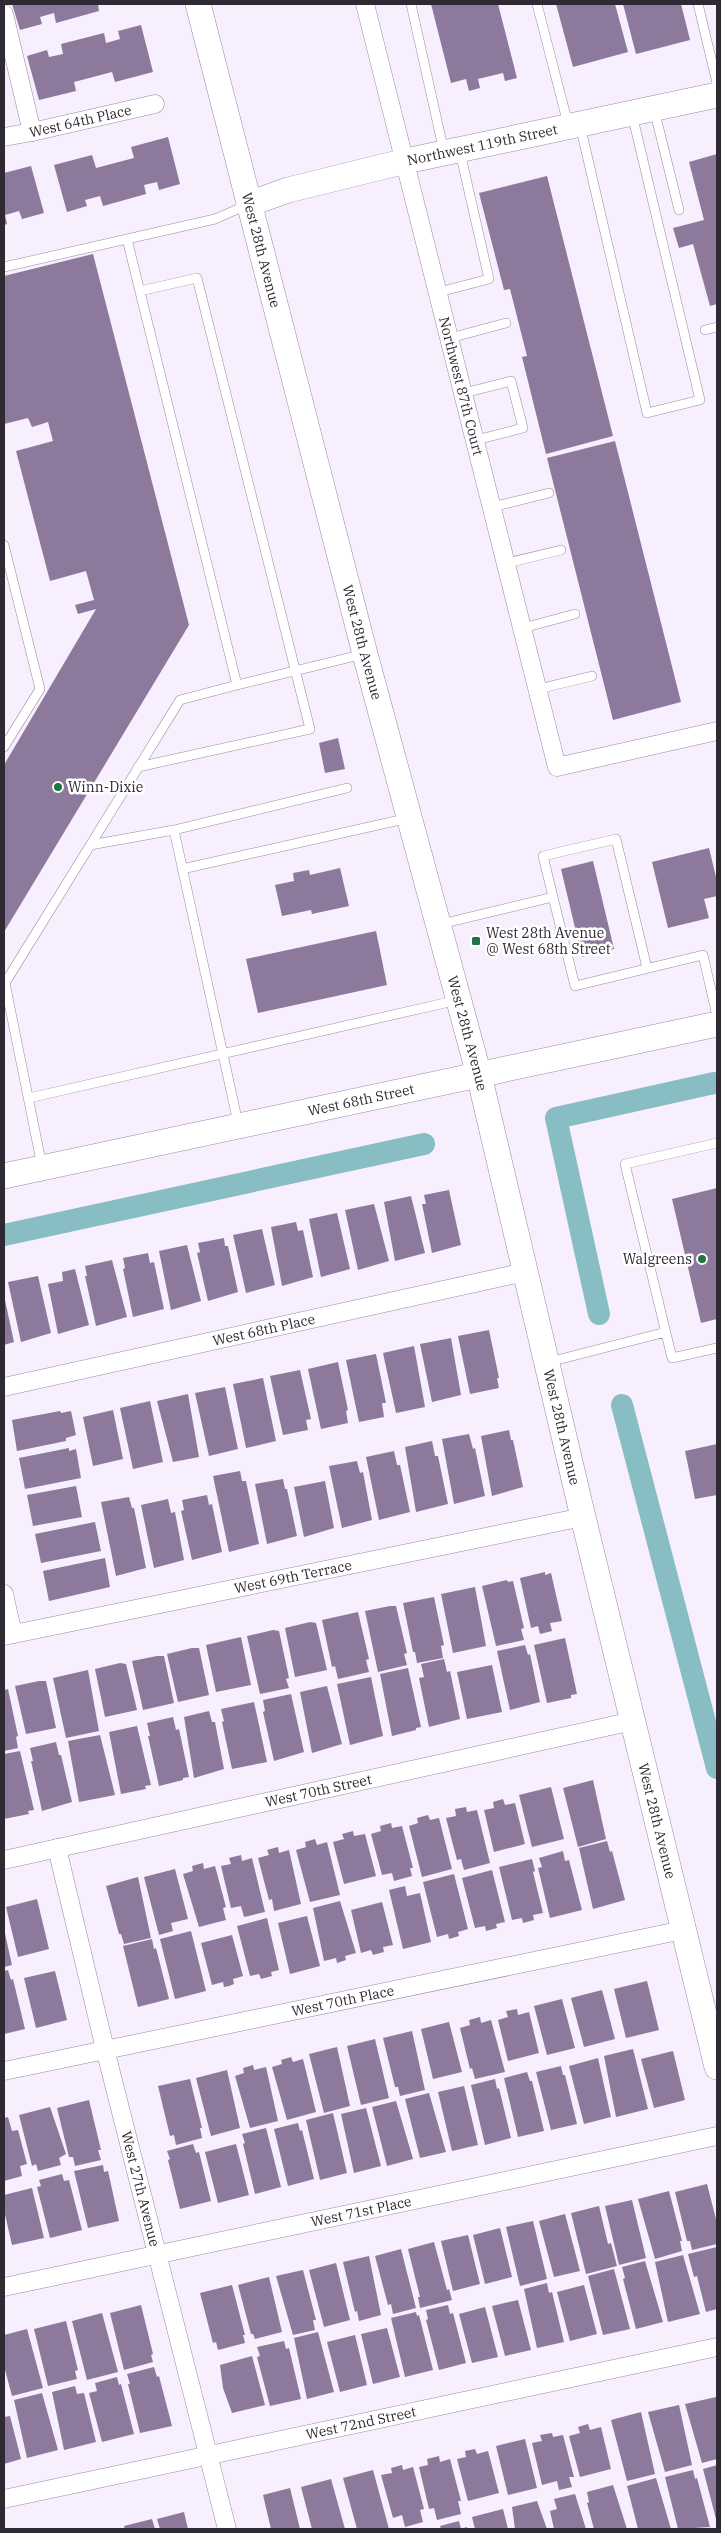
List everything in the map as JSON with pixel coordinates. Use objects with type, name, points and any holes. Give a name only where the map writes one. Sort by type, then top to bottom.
[{"type":"main road","name":"West 28th Avenue","points":[[198,4],[365,654],[479,1075],[683,1930],[713,2030],[717,2067]]},
{"type":"main road","name":"Northwest 119th Street","points":[[249,204],[288,190],[406,161],[717,95]]},
{"type":"main road","name":"West 68th Street","points":[[4,1176],[717,1024]]},
{"type":"street","name":"Northwest 87th Court","points":[[365,4],[558,767],[717,730]]},
{"type":"street","points":[[4,14],[32,132]]},
{"type":"street","name":"West 64th Place","points":[[4,136],[32,132],[156,104]]},
{"type":"street","name":"West 68th Place","points":[[4,1387],[525,1272]]},
{"type":"street","name":"West 69th Terrace","points":[[8,1635],[583,1517]]},
{"type":"street","points":[[4,1594],[8,1635]]},
{"type":"street","name":"West 70th Street","points":[[4,1860],[633,1721]]},
{"type":"street","name":"West 27th Avenue","points":[[57,1848],[105,2049],[228,2529]]},
{"type":"street","name":"West 70th Place","points":[[4,2071],[683,1930]]},
{"type":"street","name":"West 71st Place","points":[[4,2287],[717,2136]]},
{"type":"street","name":"West 72nd Street","points":[[4,2499],[717,2347]]},
{"type":"lane","points":[[411,4],[489,279],[439,292]]},
{"type":"lane","points":[[537,4],[574,126],[646,413],[700,400],[643,111]]},
{"type":"lane","points":[[698,4],[717,83]]},
{"type":"lane","points":[[643,111],[679,210]]},
{"type":"lane","points":[[4,268],[215,219],[249,204]]},
{"type":"lane","points":[[127,239],[237,685]]},
{"type":"lane","points":[[138,767],[310,729],[197,278],[140,291]]},
{"type":"lane","points":[[450,338],[506,324]]},
{"type":"lane","points":[[705,330],[717,327]]},
{"type":"lane","points":[[464,393],[511,381],[522,428],[476,440]]},
{"type":"lane","points":[[492,507],[549,493]]},
{"type":"lane","points":[[4,545],[40,689],[4,747]]},
{"type":"lane","points":[[506,563],[560,550]]},
{"type":"lane","points":[[522,628],[575,614]]},
{"type":"lane","points":[[43,1168],[5,983],[138,767],[180,700],[365,654]]},
{"type":"lane","points":[[538,689],[592,676]]},
{"type":"lane","points":[[90,845],[174,830],[347,788]]},
{"type":"lane","points":[[182,869],[409,818]]},
{"type":"lane","points":[[174,830],[239,1126]]},
{"type":"lane","points":[[647,968],[616,839],[543,856],[574,986],[703,955],[717,1016]]},
{"type":"lane","points":[[438,925],[553,897]]},
{"type":"lane","points":[[29,1098],[458,1000]]},
{"type":"lane","points":[[717,1143],[625,1164],[672,1358],[717,1348]]},
{"type":"lane","points":[[546,1362],[666,1332]]},
{"type":"building","points":[[12,4],[98,4],[99,11],[56,23],[54,13],[40,17],[42,24],[20,30]]},
{"type":"building","points":[[431,4],[498,4],[517,78],[505,81],[503,73],[478,79],[480,88],[469,91],[466,79],[451,83]]},
{"type":"building","points":[[556,4],[615,4],[628,52],[573,67]]},
{"type":"building","points":[[623,4],[681,4],[690,40],[636,54]]},
{"type":"building","points":[[141,25],[153,72],[115,82],[112,72],[74,82],[76,91],[39,100],[27,56],[47,50],[49,57],[63,54],[61,44],[104,33],[106,43],[120,39],[118,31]]},
{"type":"building","points":[[168,137],[180,184],[159,190],[157,182],[144,185],[146,194],[103,206],[100,196],[85,200],[87,206],[67,212],[54,165],[92,155],[96,168],[134,158],[131,147]]},
{"type":"building","points":[[717,154],[717,304],[710,306],[693,244],[679,248],[673,228],[704,220],[689,162]]},
{"type":"building","points":[[31,166],[44,213],[22,219],[19,211],[5,215],[7,224],[4,225],[4,173]]},
{"type":"building","points":[[547,176],[613,436],[546,454],[522,357],[527,356],[510,289],[504,290],[479,193]]},
{"type":"building","points":[[93,254],[189,625],[4,932],[4,765],[96,609],[78,614],[75,605],[94,600],[86,571],[50,581],[16,451],[53,441],[48,422],[32,427],[28,418],[4,424],[4,276]]},
{"type":"building","points":[[615,441],[681,702],[613,720],[547,458]]},
{"type":"building","points":[[338,738],[345,769],[325,773],[319,743]]},
{"type":"building","points":[[709,848],[717,881],[717,896],[704,899],[709,918],[668,928],[652,862]]},
{"type":"building","points":[[593,861],[614,949],[582,957],[561,869]]},
{"type":"building","points":[[340,868],[349,906],[312,914],[311,910],[282,916],[275,885],[294,881],[293,873],[309,870],[310,875]]},
{"type":"building","points":[[376,931],[387,985],[258,1013],[246,959]]},
{"type":"building","name":"Walgreens","points":[[717,1188],[717,1319],[701,1323],[672,1199]]},
{"type":"building","points":[[449,1190],[461,1245],[432,1253],[422,1204],[426,1204],[424,1195]]},
{"type":"building","points":[[411,1196],[425,1253],[395,1261],[384,1202]]},
{"type":"building","points":[[374,1204],[389,1261],[358,1270],[345,1210]]},
{"type":"building","points":[[337,1213],[350,1269],[321,1277],[309,1219]]},
{"type":"building","points":[[296,1222],[298,1231],[303,1230],[313,1277],[282,1286],[271,1227]]},
{"type":"building","points":[[262,1229],[275,1285],[246,1293],[233,1235]]},
{"type":"building","points":[[224,1238],[225,1246],[228,1246],[238,1292],[208,1301],[197,1253],[200,1252],[198,1243]]},
{"type":"building","points":[[187,1245],[201,1301],[171,1310],[159,1251]]},
{"type":"building","points":[[148,1253],[150,1263],[154,1262],[164,1309],[133,1317],[123,1269],[125,1268],[123,1258]]},
{"type":"building","points":[[112,1260],[127,1317],[96,1326],[85,1276],[87,1276],[85,1266]]},
{"type":"building","points":[[75,1269],[89,1325],[58,1334],[48,1284],[63,1281],[62,1272]]},
{"type":"building","points":[[38,1276],[51,1333],[21,1342],[8,1282]]},
{"type":"building","points":[[4,1300],[14,1342],[4,1345]]},
{"type":"building","points":[[489,1330],[499,1378],[497,1378],[499,1388],[470,1394],[458,1336]]},
{"type":"building","points":[[451,1338],[461,1395],[432,1402],[420,1344]]},
{"type":"building","points":[[414,1346],[425,1407],[396,1413],[383,1353]]},
{"type":"building","points":[[376,1354],[386,1403],[382,1403],[384,1417],[359,1422],[346,1360]]},
{"type":"building","points":[[338,1362],[348,1410],[346,1411],[348,1423],[321,1429],[308,1369]]},
{"type":"building","points":[[300,1370],[311,1419],[306,1420],[308,1430],[283,1435],[270,1376]]},
{"type":"building","points":[[263,1378],[276,1441],[246,1448],[233,1384]]},
{"type":"building","points":[[225,1387],[238,1449],[209,1456],[195,1393]]},
{"type":"building","points":[[188,1394],[199,1457],[173,1462],[157,1401]]},
{"type":"building","points":[[150,1401],[163,1462],[133,1469],[120,1408]]},
{"type":"building","points":[[113,1410],[123,1459],[93,1466],[83,1417]]},
{"type":"building","points":[[60,1411],[61,1413],[71,1411],[76,1435],[66,1438],[66,1441],[17,1451],[12,1420]]},
{"type":"building","points":[[509,1430],[523,1487],[492,1496],[481,1436]]},
{"type":"building","points":[[469,1434],[473,1449],[475,1448],[485,1496],[454,1504],[442,1439]]},
{"type":"building","points":[[432,1441],[435,1456],[438,1456],[448,1504],[416,1512],[405,1447]]},
{"type":"building","points":[[717,1444],[717,1495],[695,1499],[685,1451]]},
{"type":"building","points":[[69,1448],[69,1451],[76,1449],[81,1478],[25,1489],[19,1458]]},
{"type":"building","points":[[394,1451],[397,1465],[400,1465],[410,1512],[379,1520],[366,1457]]},
{"type":"building","points":[[357,1461],[360,1473],[363,1472],[372,1520],[342,1528],[329,1466]]},
{"type":"building","points":[[240,1471],[242,1481],[246,1481],[259,1544],[229,1552],[213,1476]]},
{"type":"building","points":[[283,1479],[297,1536],[267,1544],[255,1484]]},
{"type":"building","points":[[325,1481],[334,1528],[304,1537],[294,1487]]},
{"type":"building","points":[[76,1486],[82,1517],[33,1526],[27,1495]]},
{"type":"building","points":[[207,1495],[209,1505],[212,1504],[222,1552],[192,1560],[181,1511],[184,1510],[182,1500]]},
{"type":"building","points":[[129,1497],[132,1508],[134,1508],[146,1568],[116,1576],[101,1502]]},
{"type":"building","points":[[168,1499],[171,1513],[175,1512],[184,1560],[154,1568],[141,1505]]},
{"type":"building","points":[[95,1522],[101,1551],[41,1563],[35,1534]]},
{"type":"building","points":[[105,1558],[110,1587],[49,1601],[43,1571]]},
{"type":"building","points":[[545,1572],[545,1575],[551,1573],[562,1621],[550,1623],[552,1631],[540,1634],[538,1626],[531,1628],[520,1578]]},
{"type":"building","points":[[507,1580],[508,1582],[513,1581],[524,1628],[521,1629],[524,1640],[496,1646],[482,1586]]},
{"type":"building","points":[[475,1587],[486,1646],[453,1653],[441,1594]]},
{"type":"building","points":[[434,1597],[444,1645],[441,1646],[443,1658],[417,1663],[403,1603]]},
{"type":"building","points":[[396,1606],[407,1653],[404,1654],[407,1665],[378,1672],[365,1611]]},
{"type":"building","points":[[358,1612],[369,1659],[366,1660],[369,1672],[338,1679],[335,1666],[332,1667],[322,1620]]},
{"type":"building","points":[[310,1622],[316,1623],[327,1670],[295,1677],[285,1628]]},
{"type":"building","points":[[273,1630],[279,1631],[289,1678],[286,1679],[289,1688],[260,1694],[247,1636]]},
{"type":"building","points":[[241,1637],[251,1685],[216,1692],[206,1645]]},
{"type":"building","points":[[565,1638],[577,1694],[571,1695],[571,1698],[547,1703],[534,1645]]},
{"type":"building","points":[[525,1645],[528,1655],[530,1654],[540,1702],[510,1710],[497,1651]]},
{"type":"building","points":[[199,1648],[209,1695],[178,1702],[167,1654]]},
{"type":"building","points":[[164,1656],[174,1703],[143,1710],[132,1661]]},
{"type":"building","points":[[444,1659],[447,1672],[450,1671],[460,1719],[429,1727],[419,1678],[424,1677],[421,1664]]},
{"type":"building","points":[[120,1663],[126,1664],[137,1710],[105,1717],[95,1669]]},
{"type":"building","points":[[492,1665],[502,1712],[467,1719],[457,1672]]},
{"type":"building","points":[[408,1668],[421,1727],[392,1736],[380,1674]]},
{"type":"building","points":[[88,1670],[99,1731],[66,1738],[53,1678]]},
{"type":"building","points":[[371,1677],[383,1736],[350,1745],[337,1684]]},
{"type":"building","points":[[46,1681],[56,1728],[26,1734],[15,1686]]},
{"type":"building","points":[[327,1686],[342,1744],[312,1753],[300,1692]]},
{"type":"building","points":[[8,1689],[18,1736],[16,1737],[18,1748],[4,1751],[4,1690]]},
{"type":"building","points":[[291,1694],[304,1752],[274,1761],[263,1712],[265,1711],[263,1700]]},
{"type":"building","points":[[254,1702],[267,1762],[232,1769],[221,1709]]},
{"type":"building","points":[[209,1711],[212,1722],[215,1722],[224,1769],[194,1778],[184,1717]]},
{"type":"building","points":[[173,1717],[176,1730],[179,1729],[189,1777],[159,1786],[147,1723]]},
{"type":"building","points":[[137,1726],[151,1785],[145,1786],[146,1789],[121,1794],[109,1732]]},
{"type":"building","points":[[100,1735],[115,1795],[79,1802],[68,1741]]},
{"type":"building","points":[[56,1742],[72,1802],[42,1811],[30,1748]]},
{"type":"building","points":[[20,1751],[34,1810],[28,1811],[29,1814],[4,1819],[4,1754]]},
{"type":"building","points":[[593,1780],[606,1839],[578,1847],[563,1788]]},
{"type":"building","points":[[551,1787],[564,1839],[532,1847],[519,1795]]},
{"type":"building","points":[[503,1799],[505,1805],[515,1803],[525,1844],[494,1852],[484,1810],[494,1808],[493,1802]]},
{"type":"building","points":[[466,1807],[467,1812],[477,1810],[490,1863],[464,1870],[461,1859],[457,1860],[446,1818],[456,1816],[455,1809]]},
{"type":"building","points":[[428,1815],[430,1820],[439,1818],[452,1869],[422,1877],[409,1826],[418,1823],[417,1818]]},
{"type":"building","points":[[391,1823],[392,1828],[402,1826],[413,1868],[410,1868],[412,1876],[394,1881],[392,1873],[382,1875],[371,1834],[381,1831],[380,1826]]},
{"type":"building","points":[[353,1831],[354,1836],[365,1834],[376,1876],[344,1884],[333,1842],[344,1839],[342,1834]]},
{"type":"building","points":[[315,1839],[317,1845],[327,1842],[340,1895],[310,1902],[296,1850],[306,1847],[305,1842]]},
{"type":"building","points":[[607,1841],[610,1852],[612,1851],[625,1900],[593,1909],[579,1848]]},
{"type":"building","points":[[278,1847],[279,1853],[289,1850],[301,1904],[274,1911],[272,1899],[269,1900],[258,1858],[269,1855],[267,1850]]},
{"type":"building","points":[[563,1851],[565,1861],[569,1860],[582,1910],[550,1918],[538,1868],[542,1867],[539,1858]]},
{"type":"building","points":[[241,1855],[242,1861],[252,1858],[265,1912],[244,1917],[241,1906],[231,1908],[221,1866],[231,1864],[229,1858]]},
{"type":"building","points":[[532,1859],[535,1871],[533,1872],[543,1913],[533,1915],[534,1920],[523,1923],[522,1918],[512,1920],[499,1867]]},
{"type":"building","points":[[203,1863],[204,1869],[215,1866],[226,1907],[223,1908],[226,1920],[199,1927],[183,1874],[193,1871],[192,1866]]},
{"type":"building","points":[[175,1869],[188,1919],[171,1923],[173,1931],[159,1935],[144,1877]]},
{"type":"building","points":[[492,1870],[505,1922],[496,1924],[497,1928],[486,1931],[485,1926],[475,1928],[462,1878]]},
{"type":"building","points":[[454,1874],[468,1929],[458,1932],[459,1936],[449,1939],[448,1934],[437,1937],[423,1882]]},
{"type":"building","points":[[138,1877],[151,1938],[124,1944],[121,1934],[119,1934],[106,1886]]},
{"type":"building","points":[[405,1886],[407,1896],[420,1893],[431,1942],[403,1949],[389,1890]]},
{"type":"building","points":[[37,1899],[49,1949],[18,1957],[6,1907]]},
{"type":"building","points":[[340,1901],[356,1953],[345,1956],[346,1960],[337,1963],[336,1958],[324,1961],[313,1908]]},
{"type":"building","points":[[382,1902],[393,1945],[383,1947],[384,1952],[373,1955],[371,1950],[361,1953],[351,1910]]},
{"type":"building","points":[[307,1916],[320,1966],[290,1974],[278,1923]]},
{"type":"building","points":[[267,1918],[279,1970],[271,1972],[272,1976],[261,1979],[259,1974],[250,1976],[237,1926]]},
{"type":"building","points":[[4,1929],[12,1965],[4,1967]]},
{"type":"building","points":[[191,1931],[206,1991],[175,1999],[160,1939]]},
{"type":"building","points":[[232,1935],[243,1976],[233,1979],[234,1984],[229,1986],[224,1987],[223,1982],[212,1985],[201,1943]]},
{"type":"building","points":[[152,1939],[169,1999],[138,2007],[123,1946]]},
{"type":"building","points":[[8,1970],[11,1980],[13,1979],[25,2029],[4,2034],[4,1971]]},
{"type":"building","points":[[55,1971],[67,2020],[36,2028],[24,1978]]},
{"type":"building","points":[[647,1981],[659,2030],[626,2038],[614,1989]]},
{"type":"building","points":[[602,1990],[615,2039],[584,2047],[571,1998]]},
{"type":"building","points":[[562,1999],[575,2048],[547,2055],[534,2006]]},
{"type":"building","points":[[517,2009],[518,2015],[529,2012],[539,2053],[508,2061],[498,2020],[508,2017],[506,2011]]},
{"type":"building","points":[[480,2017],[481,2023],[491,2020],[505,2072],[475,2079],[472,2068],[470,2069],[460,2028],[470,2025],[469,2020]]},
{"type":"building","points":[[449,2022],[462,2072],[433,2079],[421,2029]]},
{"type":"building","points":[[412,2031],[425,2090],[400,2096],[398,2087],[395,2087],[383,2038]]},
{"type":"building","points":[[375,2039],[389,2098],[361,2105],[347,2046]]},
{"type":"building","points":[[337,2047],[350,2106],[324,2113],[309,2054]]},
{"type":"building","points":[[633,2049],[648,2109],[616,2117],[604,2056]]},
{"type":"building","points":[[673,2051],[685,2100],[654,2108],[641,2059]]},
{"type":"building","points":[[291,2057],[293,2062],[303,2059],[316,2112],[287,2120],[272,2067],[282,2064],[281,2060]]},
{"type":"building","points":[[598,2058],[611,2117],[584,2124],[569,2066]]},
{"type":"building","points":[[253,2065],[254,2070],[266,2067],[278,2121],[250,2128],[235,2076],[244,2073],[243,2068]]},
{"type":"building","points":[[561,2066],[577,2124],[551,2130],[536,2072]]},
{"type":"building","points":[[227,2070],[240,2128],[211,2136],[196,2078]]},
{"type":"building","points":[[527,2072],[530,2081],[532,2081],[544,2131],[518,2137],[504,2078]]},
{"type":"building","points":[[190,2079],[202,2128],[200,2128],[202,2138],[176,2145],[174,2135],[170,2136],[158,2086]]},
{"type":"building","points":[[495,2079],[497,2089],[499,2088],[511,2138],[485,2145],[471,2085]]},
{"type":"building","points":[[464,2086],[478,2145],[452,2151],[438,2092]]},
{"type":"building","points":[[429,2093],[446,2152],[420,2158],[405,2099]]},
{"type":"building","points":[[89,2100],[101,2150],[98,2150],[101,2160],[75,2166],[73,2157],[69,2157],[57,2108]]},
{"type":"building","points":[[396,2101],[413,2159],[387,2166],[372,2107]]},
{"type":"building","points":[[50,2107],[66,2154],[59,2158],[61,2165],[38,2171],[36,2164],[32,2166],[19,2115]]},
{"type":"building","points":[[366,2108],[381,2166],[354,2173],[341,2114]]},
{"type":"building","points":[[333,2113],[347,2173],[320,2180],[306,2120]]},
{"type":"building","points":[[8,2117],[12,2131],[18,2130],[27,2164],[20,2166],[22,2176],[4,2181],[4,2118]]},
{"type":"building","points":[[298,2123],[300,2131],[302,2130],[314,2179],[288,2186],[274,2129]]},
{"type":"building","points":[[266,2128],[281,2187],[255,2194],[242,2134]]},
{"type":"building","points":[[193,2144],[196,2153],[199,2152],[211,2201],[180,2209],[167,2151]]},
{"type":"building","points":[[236,2144],[249,2195],[218,2203],[205,2152]]},
{"type":"building","points":[[103,2165],[104,2172],[108,2171],[119,2221],[88,2228],[74,2171]]},
{"type":"building","points":[[62,2174],[64,2181],[69,2180],[82,2230],[50,2238],[37,2187],[41,2186],[39,2180]]},
{"type":"building","points":[[707,2184],[717,2223],[717,2244],[692,2250],[690,2241],[687,2241],[675,2192]]},
{"type":"building","points":[[32,2188],[44,2238],[12,2245],[4,2210],[4,2195]]},
{"type":"building","points":[[669,2191],[682,2241],[680,2241],[682,2251],[655,2259],[638,2199]]},
{"type":"building","points":[[632,2200],[646,2258],[619,2265],[605,2206]]},
{"type":"building","points":[[599,2206],[608,2244],[611,2243],[617,2266],[586,2274],[571,2213]]},
{"type":"building","points":[[565,2214],[580,2271],[554,2277],[539,2221]]},
{"type":"building","points":[[533,2221],[547,2279],[520,2286],[506,2227]]},
{"type":"building","points":[[500,2228],[512,2277],[485,2284],[473,2235]]},
{"type":"building","points":[[468,2235],[480,2284],[453,2291],[441,2241]]},
{"type":"building","points":[[434,2242],[447,2290],[449,2289],[452,2300],[420,2308],[418,2297],[420,2297],[408,2249]]},
{"type":"building","points":[[717,2247],[717,2309],[706,2312],[697,2276],[694,2277],[688,2254]]},
{"type":"building","points":[[401,2249],[416,2308],[393,2314],[391,2304],[388,2305],[375,2256]]},
{"type":"building","points":[[683,2255],[700,2314],[668,2322],[655,2262]]},
{"type":"building","points":[[369,2256],[381,2315],[359,2321],[357,2311],[355,2312],[343,2262]]},
{"type":"building","points":[[645,2261],[663,2322],[636,2329],[623,2279],[625,2278],[622,2267]]},
{"type":"building","points":[[336,2263],[350,2320],[324,2327],[309,2270]]},
{"type":"building","points":[[614,2269],[630,2329],[603,2335],[588,2276]]},
{"type":"building","points":[[303,2270],[316,2320],[313,2320],[315,2330],[293,2335],[276,2276]]},
{"type":"building","points":[[269,2277],[282,2332],[255,2339],[253,2334],[251,2334],[238,2285]]},
{"type":"building","points":[[547,2283],[549,2293],[552,2292],[564,2342],[537,2348],[524,2289]]},
{"type":"building","points":[[232,2285],[245,2335],[243,2335],[245,2343],[218,2350],[216,2342],[213,2343],[200,2293]]},
{"type":"building","points":[[584,2285],[597,2334],[570,2341],[557,2292]]},
{"type":"building","points":[[518,2300],[531,2350],[505,2356],[492,2306]]},
{"type":"building","points":[[141,2305],[153,2354],[151,2355],[153,2362],[124,2370],[110,2313]]},
{"type":"building","points":[[448,2305],[450,2314],[453,2313],[466,2363],[439,2370],[426,2320],[428,2319],[426,2310]]},
{"type":"building","points":[[485,2307],[498,2357],[472,2363],[459,2314]]},
{"type":"building","points":[[416,2312],[417,2316],[419,2315],[433,2370],[405,2377],[391,2318]]},
{"type":"building","points":[[102,2313],[118,2372],[87,2380],[72,2321]]},
{"type":"building","points":[[66,2321],[78,2370],[75,2371],[77,2379],[48,2386],[34,2329]]},
{"type":"building","points":[[387,2328],[400,2377],[373,2384],[361,2334]]},
{"type":"building","points":[[27,2329],[43,2388],[12,2396],[4,2366],[4,2335]]},
{"type":"building","points":[[318,2332],[334,2392],[307,2399],[294,2338]]},
{"type":"building","points":[[355,2335],[367,2385],[340,2392],[327,2342]]},
{"type":"building","points":[[284,2341],[286,2349],[289,2348],[301,2399],[270,2406],[257,2357],[260,2356],[257,2347]]},
{"type":"building","points":[[252,2356],[265,2405],[232,2413],[223,2388],[220,2365]]},
{"type":"building","points":[[154,2367],[157,2377],[159,2376],[172,2426],[140,2433],[127,2374]]},
{"type":"building","points":[[117,2377],[119,2385],[121,2384],[134,2434],[102,2442],[89,2393],[97,2391],[95,2383]]},
{"type":"building","points":[[75,2386],[77,2394],[84,2393],[96,2442],[64,2450],[52,2392]]},
{"type":"building","points":[[42,2393],[58,2450],[27,2458],[14,2400]]},
{"type":"building","points":[[716,2397],[717,2459],[702,2463],[685,2404]]},
{"type":"building","points":[[679,2405],[692,2465],[665,2472],[648,2412]]},
{"type":"building","points":[[641,2412],[655,2474],[627,2481],[611,2420]]},
{"type":"building","points":[[10,2416],[21,2459],[4,2464],[4,2417]]},
{"type":"building","points":[[588,2424],[590,2430],[601,2427],[611,2469],[580,2477],[569,2436],[580,2433],[578,2427]]},
{"type":"building","points":[[552,2433],[553,2437],[563,2435],[574,2477],[569,2477],[572,2487],[559,2490],[557,2481],[542,2485],[532,2443],[542,2441],[540,2435]]},
{"type":"building","points":[[525,2439],[537,2488],[508,2495],[496,2446]]},
{"type":"building","points":[[475,2449],[477,2454],[488,2451],[499,2493],[468,2501],[457,2459],[466,2457],[465,2451]]},
{"type":"building","points":[[439,2456],[440,2462],[450,2459],[461,2501],[458,2501],[461,2514],[437,2520],[434,2508],[429,2509],[419,2467],[428,2465],[427,2459]]},
{"type":"building","points":[[402,2465],[403,2470],[413,2467],[424,2509],[420,2510],[423,2522],[405,2527],[402,2515],[393,2518],[381,2475],[392,2473],[391,2468]]},
{"type":"building","points":[[717,2465],[717,2523],[703,2469]]},
{"type":"building","points":[[373,2470],[389,2529],[357,2529],[343,2478]]},
{"type":"building","points":[[693,2470],[695,2479],[697,2478],[710,2527],[678,2529],[665,2477]]},
{"type":"building","points":[[656,2478],[671,2529],[638,2529],[627,2486]]},
{"type":"building","points":[[331,2479],[345,2529],[312,2529],[301,2487]]},
{"type":"building","points":[[613,2485],[627,2529],[594,2529],[587,2503],[589,2502],[587,2492]]},
{"type":"building","points":[[290,2488],[300,2529],[271,2529],[263,2495]]},
{"type":"building","points":[[575,2494],[586,2529],[554,2529],[550,2511],[557,2509],[554,2499]]},
{"type":"building","points":[[537,2501],[547,2529],[515,2529],[512,2507]]},
{"type":"building","points":[[503,2509],[508,2529],[475,2529],[472,2517]]},
{"type":"building","points":[[184,2512],[188,2529],[160,2529],[157,2519]]},
{"type":"building","points":[[152,2519],[155,2529],[125,2529],[124,2526]]},
{"type":"building","points":[[459,2521],[461,2529],[441,2529],[440,2526]]},
{"type":"waterway","points":[[599,1314],[556,1118],[714,1083]]},
{"type":"waterway","points":[[4,1235],[424,1144]]},
{"type":"waterway","points":[[622,1405],[717,1768]]},
{"type":"place","name":"Winn-Dixie","points":[[58,787]]},
{"type":"place","name":"West 28th Avenue @ West 68th Street","points":[[476,941]]},
{"type":"place","name":"Walgreens","points":[[702,1259]]}]
